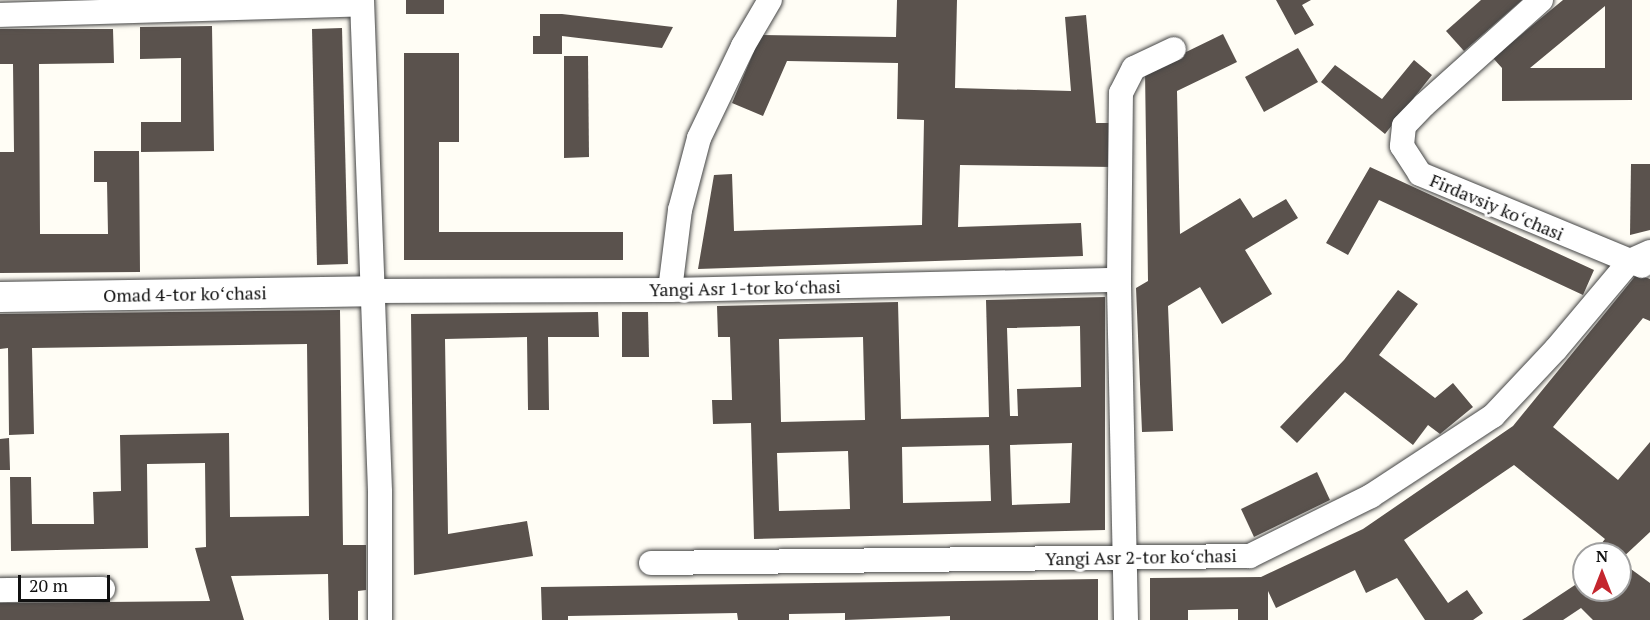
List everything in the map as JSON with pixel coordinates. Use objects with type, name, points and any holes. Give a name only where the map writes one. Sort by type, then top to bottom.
[{"type":"street","points":[[670,290],[680,210],[699,138],[743,46],[770,0]]},
{"type":"street","name":"Firdavsiy koʻchasi","points":[[1541,0],[1424,105],[1404,126],[1402,146],[1420,174],[1643,261]]},
{"type":"street","points":[[0,15],[362,2],[380,492],[380,620]]},
{"type":"street","points":[[1126,620],[1119,280],[1122,84],[1134,68],[1174,49]]},
{"type":"street","name":"Yangi Asr 2-tor koʻchasi","points":[[651,563],[1250,556],[1371,496],[1493,416],[1643,261]]},
{"type":"street","name":"Yangi Asr 1-tor koʻchasi","points":[[371,291],[670,290],[1119,280]]},
{"type":"street","name":"Omad 4-tor koʻchasi","points":[[0,297],[371,291]]},
{"type":"street","points":[[0,590],[103,589]]},
{"type":"building","points":[[406,0],[444,0],[444,14],[406,14]]},
{"type":"building","points":[[897,0],[957,0],[955,88],[1071,91],[1065,17],[1086,15],[1096,123],[1115,123],[1114,167],[960,165],[958,227],[1081,223],[1083,256],[698,269],[714,175],[732,174],[734,231],[922,225],[924,120],[897,119],[898,63],[787,61],[763,116],[732,103],[761,35],[896,37]]},
{"type":"building","points":[[1276,0],[1311,0],[1302,5],[1314,25],[1295,35]]},
{"type":"building","points":[[1481,0],[1522,0],[1464,51],[1446,31]]},
{"type":"building","points":[[1563,0],[1632,0],[1632,100],[1502,101],[1502,68],[1493,58]],"holes":[[[1605,6],[1605,68],[1530,68]]]},
{"type":"building","points":[[540,14],[562,14],[673,27],[662,48],[562,36],[562,54],[533,54],[533,36],[540,36]]},
{"type":"building","points":[[212,26],[214,151],[141,152],[141,122],[181,122],[181,58],[140,59],[140,27]]},
{"type":"building","points":[[342,28],[348,264],[317,265],[312,29]]},
{"type":"building","points":[[0,29],[113,29],[114,63],[39,64],[40,234],[108,234],[107,182],[94,182],[94,151],[139,151],[140,272],[0,273],[0,152],[14,152],[13,64],[0,64]]},
{"type":"building","points":[[1223,34],[1237,62],[1177,91],[1180,234],[1240,198],[1253,218],[1286,199],[1298,218],[1245,250],[1272,294],[1222,324],[1200,287],[1168,306],[1173,431],[1142,432],[1136,288],[1148,281],[1145,72]]},
{"type":"building","points":[[1298,48],[1318,82],[1264,112],[1245,77]]},
{"type":"building","points":[[404,53],[459,53],[459,142],[439,142],[439,232],[623,232],[623,260],[404,260]]},
{"type":"building","points":[[564,56],[588,56],[589,157],[564,158]]},
{"type":"building","points":[[1414,60],[1432,75],[1385,134],[1321,82],[1335,65],[1382,99]]},
{"type":"building","points":[[1631,164],[1650,164],[1650,230],[1630,235]]},
{"type":"building","points":[[1370,167],[1594,270],[1583,295],[1379,200],[1348,255],[1326,243]]},
{"type":"building","points":[[1637,274],[1650,279],[1650,321],[1643,318],[1553,427],[1618,480],[1650,442],[1650,532],[1632,549],[1632,542],[1603,542],[1605,539],[1514,465],[1404,540],[1448,603],[1467,590],[1483,613],[1473,620],[1425,620],[1397,578],[1366,593],[1355,570],[1276,608],[1268,591],[1268,620],[1238,620],[1238,609],[1188,610],[1188,620],[1150,620],[1150,578],[1261,577],[1363,529],[1513,426]]},
{"type":"building","points":[[1398,290],[1418,304],[1379,355],[1435,398],[1453,383],[1473,407],[1440,434],[1428,425],[1413,445],[1345,392],[1297,443],[1280,427],[1344,360]]},
{"type":"building","points":[[1105,297],[1105,530],[754,539],[751,423],[713,424],[712,400],[732,400],[730,337],[718,337],[717,306],[898,302],[901,419],[989,417],[986,300]],"holes":[[[1080,326],[1081,387],[1017,389],[1018,416],[1010,416],[1007,328]],[[863,337],[865,420],[781,422],[779,339]],[[1072,443],[1070,503],[1012,505],[1010,445]],[[989,445],[991,501],[903,503],[902,447]],[[848,451],[850,509],[779,511],[777,453]]]},
{"type":"building","points":[[340,310],[343,545],[366,545],[366,590],[358,591],[358,620],[329,620],[328,574],[231,576],[244,620],[0,620],[0,603],[210,601],[195,548],[206,547],[205,463],[147,464],[148,548],[11,551],[10,477],[31,477],[32,524],[94,524],[93,492],[121,491],[120,435],[229,433],[230,517],[309,516],[307,344],[32,348],[34,434],[9,435],[8,348],[0,349],[0,314]]},
{"type":"building","points":[[598,312],[599,337],[548,337],[549,410],[528,410],[527,337],[445,339],[448,534],[527,521],[533,556],[414,575],[411,314]]},
{"type":"building","points":[[622,312],[648,312],[649,357],[622,357]]},
{"type":"building","points":[[9,438],[10,470],[0,470],[0,439]]},
{"type":"building","points":[[1317,472],[1330,500],[1254,537],[1241,509]]},
{"type":"building","points":[[1632,570],[1650,583],[1650,620],[1593,620],[1581,608],[1563,620],[1522,620],[1572,587],[1572,602],[1632,602]]},
{"type":"building","points":[[1098,579],[1098,620],[950,620],[950,616],[845,620],[845,613],[789,614],[789,620],[738,620],[737,613],[568,616],[568,620],[542,620],[541,587]]}]
